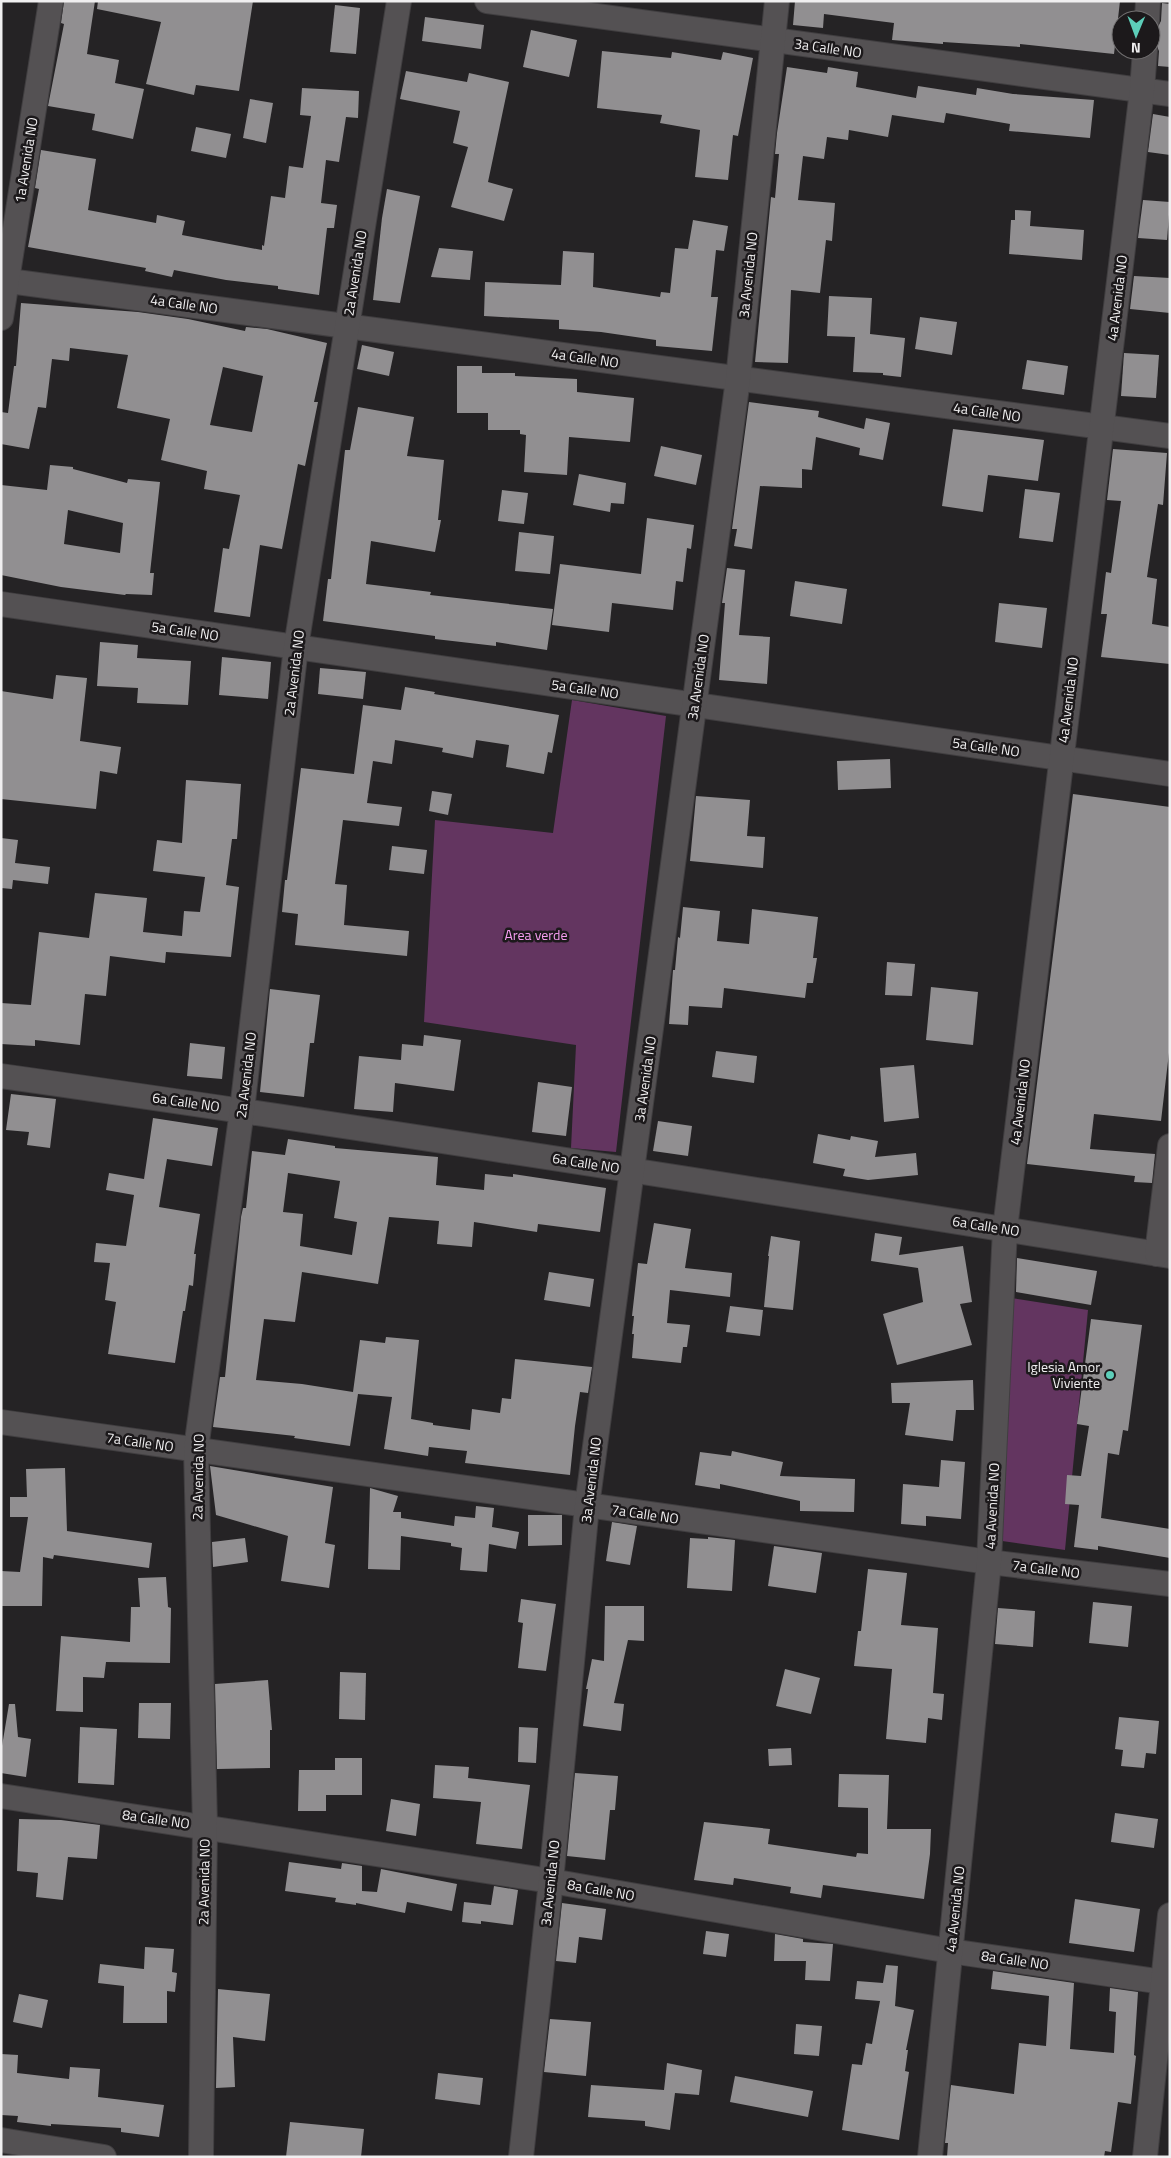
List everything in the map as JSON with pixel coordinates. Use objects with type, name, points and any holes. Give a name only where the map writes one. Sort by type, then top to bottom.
[{"type":"street","name":"1a Avenida NO","points":[[1,318],[4,280],[51,1]]},
{"type":"street","name":"2a Avenida NO","points":[[201,2157],[205,1826],[196,1449],[242,1110],[296,647],[399,1]]},
{"type":"street","name":"3a Calle NO","points":[[487,1],[1170,94]]},
{"type":"street","name":"3a Avenida NO","points":[[521,2157],[551,1881],[586,1506],[633,1170],[738,379],[776,1]]},
{"type":"street","name":"4a Avenida NO","points":[[930,2157],[989,1562],[1005,1229],[1144,60]]},
{"type":"street","name":"4a Calle NO","points":[[4,280],[1170,436]]},
{"type":"street","name":"5a Calle NO","points":[[1,604],[1170,774]]},
{"type":"street","name":"6a Calle NO","points":[[1,1076],[242,1110],[633,1170],[1163,1255]]},
{"type":"street","points":[[1163,1255],[1170,1146]]},
{"type":"street","name":"7a Calle NO","points":[[1,1422],[989,1562],[1170,1584]]},
{"type":"street","name":"8a Calle NO","points":[[1,1796],[205,1826],[551,1881],[950,1951],[1167,1983]]},
{"type":"street","points":[[1145,2157],[1167,1983],[1170,1915]]},
{"type":"street","points":[[1,2140],[104,2157]]},
{"type":"green space","name":"Area verde","points":[[572,700],[666,716],[616,1152],[571,1148],[576,1045],[424,1022],[435,820],[553,833]]},
{"type":"green space","points":[[1005,1297],[1088,1310],[1065,1550],[988,1539]]},
{"type":"building","points":[[64,1],[95,1],[87,54],[119,60],[115,83],[144,89],[133,139],[92,130],[95,114],[48,106],[64,24],[61,23]]},
{"type":"building","points":[[98,1],[253,1],[239,91],[196,85],[194,95],[146,84],[161,22],[97,9]]},
{"type":"building","points":[[795,1],[1120,1],[1119,10],[1111,10],[1111,54],[1020,44],[1020,47],[892,40],[894,23],[824,14],[823,28],[793,25]]},
{"type":"building","points":[[1162,3],[1170,4],[1170,67],[1158,66],[1158,60],[1161,60]]},
{"type":"building","points":[[335,5],[360,8],[356,54],[330,52]]},
{"type":"building","points":[[425,17],[484,25],[481,49],[422,41]]},
{"type":"building","points":[[531,30],[577,40],[569,77],[523,67]]},
{"type":"building","points":[[602,51],[671,58],[672,52],[721,60],[723,52],[753,58],[738,136],[733,135],[728,180],[695,177],[700,130],[660,123],[662,115],[597,108]]},
{"type":"building","points":[[787,67],[827,73],[828,67],[858,72],[856,87],[916,98],[918,86],[976,95],[977,88],[1013,94],[1094,100],[1090,138],[1009,131],[1010,124],[946,113],[944,123],[892,115],[888,137],[849,130],[848,140],[827,137],[824,159],[803,156],[798,200],[835,203],[832,241],[826,240],[820,293],[791,290],[788,363],[755,362],[771,197],[775,198],[779,154],[775,154],[777,133]]},
{"type":"building","points":[[406,71],[467,82],[469,73],[509,82],[488,182],[513,189],[504,221],[451,207],[468,147],[453,143],[460,111],[400,99]]},
{"type":"building","points":[[302,88],[359,91],[358,118],[346,117],[339,162],[326,160],[321,203],[337,205],[334,228],[327,228],[319,295],[278,289],[278,286],[226,280],[174,270],[172,277],[145,271],[146,268],[28,247],[39,189],[35,188],[41,150],[96,159],[88,210],[156,223],[157,215],[185,221],[182,235],[262,250],[271,196],[285,198],[289,166],[303,168],[311,116],[300,115]]},
{"type":"building","points":[[250,99],[273,103],[266,143],[243,138]]},
{"type":"building","points":[[1153,114],[1170,117],[1170,155],[1148,152]]},
{"type":"building","points":[[196,127],[231,134],[226,158],[191,151]]},
{"type":"building","points":[[387,189],[420,196],[400,303],[373,300]]},
{"type":"building","points":[[1143,200],[1170,202],[1167,240],[1138,238]]},
{"type":"building","points":[[1015,210],[1031,211],[1030,226],[1084,230],[1082,260],[1009,254],[1011,220],[1015,220]]},
{"type":"building","points":[[693,220],[728,226],[724,251],[716,250],[711,297],[718,297],[712,351],[656,346],[656,340],[601,332],[559,329],[559,320],[484,316],[485,282],[561,285],[563,251],[594,253],[593,287],[660,297],[661,292],[670,293],[675,248],[688,249]]},
{"type":"building","points":[[439,248],[473,251],[470,280],[431,277]]},
{"type":"building","points":[[1134,276],[1170,278],[1170,313],[1130,309]]},
{"type":"building","points":[[829,296],[872,298],[870,334],[905,338],[901,377],[883,375],[883,373],[853,372],[855,337],[827,336]]},
{"type":"building","points":[[21,303],[138,312],[188,319],[245,331],[246,327],[267,329],[327,343],[314,402],[318,402],[305,466],[298,464],[282,549],[260,545],[250,617],[214,612],[223,548],[229,549],[240,495],[204,489],[207,471],[161,460],[170,419],[117,408],[128,355],[70,348],[69,361],[52,359],[46,408],[38,407],[29,449],[1,444],[1,412],[8,413],[14,366],[16,366]],"holes":[[[223,367],[263,376],[252,432],[210,425]]]},
{"type":"building","points":[[920,317],[957,322],[952,355],[915,349]]},
{"type":"building","points":[[362,345],[394,352],[389,376],[357,369]]},
{"type":"building","points":[[1124,353],[1159,355],[1156,398],[1121,396]]},
{"type":"building","points":[[1027,360],[1068,366],[1064,395],[1022,389]]},
{"type":"building","points":[[457,366],[482,366],[482,373],[515,373],[515,376],[577,379],[577,392],[634,398],[630,442],[569,437],[567,475],[524,472],[526,435],[520,434],[520,430],[488,430],[488,413],[457,413]]},
{"type":"building","points":[[749,402],[819,411],[818,417],[864,429],[866,418],[890,423],[883,460],[859,455],[860,448],[816,437],[812,470],[802,469],[802,488],[760,486],[752,549],[734,546],[737,529],[732,529]]},
{"type":"building","points":[[358,407],[414,417],[407,456],[444,460],[438,520],[441,520],[435,552],[371,541],[366,584],[431,592],[430,595],[553,609],[547,650],[496,642],[496,646],[435,639],[435,636],[323,621],[328,579],[331,579],[345,450],[350,450]]},
{"type":"building","points":[[953,429],[1044,440],[1038,481],[988,475],[983,512],[942,506]]},
{"type":"building","points":[[661,446],[702,455],[696,485],[654,476]]},
{"type":"building","points":[[1113,449],[1167,453],[1163,505],[1158,504],[1147,577],[1157,579],[1152,624],[1170,627],[1170,664],[1101,657],[1107,614],[1101,614],[1106,572],[1111,573],[1121,501],[1107,500]]},
{"type":"building","points":[[50,465],[73,467],[73,469],[127,483],[128,479],[160,482],[150,573],[154,573],[152,595],[125,595],[61,587],[1,575],[1,485],[47,490]],"holes":[[[68,510],[123,523],[120,553],[64,544]]]},
{"type":"building","points":[[579,474],[626,483],[624,504],[611,503],[610,512],[573,505]]},
{"type":"building","points":[[1025,489],[1060,493],[1053,542],[1019,538]]},
{"type":"building","points":[[502,490],[528,493],[524,524],[498,521]]},
{"type":"building","points":[[647,518],[694,525],[691,549],[687,548],[683,582],[676,581],[673,610],[612,603],[609,632],[552,625],[560,564],[641,574]]},
{"type":"building","points":[[519,532],[554,536],[550,574],[515,571]]},
{"type":"building","points":[[727,568],[745,570],[739,635],[770,637],[767,684],[719,680],[725,603],[722,603]]},
{"type":"building","points":[[795,581],[847,589],[842,624],[790,616]]},
{"type":"building","points":[[999,603],[1047,608],[1042,648],[995,642]]},
{"type":"building","points":[[100,642],[138,645],[137,658],[191,661],[188,705],[137,703],[138,688],[97,686]]},
{"type":"building","points":[[222,657],[271,662],[268,699],[219,695]]},
{"type":"building","points":[[320,668],[366,672],[363,699],[318,694]]},
{"type":"building","points":[[56,675],[87,678],[80,741],[121,747],[117,774],[100,771],[96,809],[1,799],[1,691],[53,699]]},
{"type":"building","points":[[405,687],[435,692],[434,694],[559,715],[552,753],[548,752],[544,774],[506,767],[509,745],[476,740],[473,758],[442,752],[443,748],[395,740],[392,764],[373,761],[367,803],[402,807],[399,826],[343,820],[335,884],[347,885],[344,925],[409,931],[407,956],[295,945],[298,914],[282,912],[301,768],[354,774],[363,705],[401,710]]},
{"type":"building","points":[[890,759],[891,788],[838,790],[837,761]]},
{"type":"building","points":[[186,780],[241,784],[237,839],[232,839],[226,885],[239,887],[231,957],[166,952],[165,963],[110,956],[106,996],[85,994],[80,1045],[35,1040],[35,1046],[1,1044],[1,1003],[31,1005],[39,932],[89,938],[95,893],[147,898],[143,932],[182,936],[184,911],[200,912],[205,877],[153,871],[157,840],[182,843]]},
{"type":"building","points":[[432,791],[452,794],[448,815],[429,811]]},
{"type":"building","points":[[1073,794],[1170,807],[1170,1044],[1161,1121],[1094,1114],[1090,1149],[1155,1154],[1152,1183],[1134,1182],[1135,1176],[1027,1164]]},
{"type":"building","points":[[696,796],[750,800],[747,836],[765,837],[763,868],[690,861]]},
{"type":"building","points":[[1,838],[18,840],[15,863],[50,867],[48,884],[13,880],[12,889],[1,888]]},
{"type":"building","points":[[392,846],[427,850],[424,874],[389,870]]},
{"type":"building","points":[[683,907],[720,911],[717,941],[749,944],[752,909],[818,917],[813,958],[817,958],[813,983],[807,983],[805,998],[724,988],[722,1008],[689,1006],[688,1025],[669,1024],[673,970],[675,970]]},
{"type":"building","points":[[887,962],[915,964],[912,996],[885,995]]},
{"type":"building","points":[[931,987],[978,992],[973,1045],[926,1040]]},
{"type":"building","points":[[270,989],[320,995],[314,1043],[310,1043],[304,1097],[260,1092]]},
{"type":"building","points":[[424,1035],[461,1040],[454,1091],[395,1083],[393,1112],[354,1109],[359,1056],[401,1060],[402,1044],[423,1046]]},
{"type":"building","points":[[190,1043],[225,1047],[222,1079],[187,1076]]},
{"type":"building","points":[[716,1051],[757,1056],[754,1083],[712,1077]]},
{"type":"building","points":[[914,1065],[919,1118],[884,1122],[880,1068]]},
{"type":"building","points":[[538,1082],[572,1087],[566,1136],[532,1132]]},
{"type":"building","points":[[11,1094],[56,1099],[50,1148],[27,1145],[29,1132],[6,1130]]},
{"type":"building","points":[[153,1118],[218,1128],[212,1166],[167,1159],[159,1207],[200,1214],[194,1254],[196,1254],[193,1286],[189,1285],[175,1363],[108,1354],[116,1302],[105,1300],[110,1263],[94,1262],[96,1243],[126,1246],[134,1195],[106,1190],[109,1173],[144,1179]]},
{"type":"building","points":[[658,1121],[692,1126],[688,1156],[653,1151]]},
{"type":"building","points":[[818,1134],[850,1140],[851,1136],[878,1141],[875,1157],[916,1153],[918,1175],[868,1180],[843,1176],[845,1169],[813,1163]]},
{"type":"building","points":[[288,1139],[335,1146],[335,1148],[438,1157],[436,1185],[484,1190],[485,1174],[513,1177],[513,1174],[606,1188],[600,1232],[538,1224],[537,1232],[474,1222],[472,1247],[437,1244],[439,1221],[389,1217],[378,1284],[302,1272],[295,1322],[264,1319],[256,1380],[302,1384],[353,1392],[360,1340],[385,1343],[386,1337],[419,1340],[411,1419],[433,1423],[433,1425],[470,1430],[472,1409],[500,1413],[502,1398],[511,1399],[515,1359],[592,1367],[588,1393],[580,1392],[570,1475],[465,1463],[467,1451],[429,1447],[428,1456],[384,1449],[392,1397],[358,1394],[350,1446],[294,1438],[295,1436],[213,1427],[220,1377],[225,1377],[241,1217],[243,1208],[246,1208],[252,1151],[285,1155]],"holes":[[[288,1173],[340,1181],[334,1218],[357,1222],[352,1255],[300,1246],[303,1214],[283,1212]]]},
{"type":"building","points":[[654,1223],[691,1229],[685,1268],[732,1273],[730,1297],[670,1290],[667,1323],[690,1325],[687,1347],[683,1347],[681,1363],[632,1358],[634,1316],[632,1316],[638,1263],[647,1264]]},
{"type":"building","points":[[875,1233],[902,1237],[899,1255],[963,1246],[972,1302],[960,1304],[972,1345],[897,1365],[883,1314],[923,1302],[918,1268],[871,1261]]},
{"type":"building","points":[[771,1236],[800,1241],[793,1310],[764,1307]]},
{"type":"building","points":[[1017,1258],[1097,1271],[1091,1305],[1016,1292]]},
{"type":"building","points":[[549,1272],[594,1279],[590,1307],[544,1300]]},
{"type":"building","points":[[730,1306],[763,1310],[760,1336],[726,1332]]},
{"type":"building","points":[[1091,1319],[1142,1325],[1128,1431],[1123,1430],[1119,1455],[1108,1453],[1101,1518],[1170,1529],[1170,1558],[1098,1546],[1098,1550],[1074,1547],[1079,1505],[1065,1504],[1067,1475],[1081,1476],[1089,1426],[1077,1424]]},
{"type":"building","points":[[973,1380],[974,1410],[956,1410],[953,1441],[905,1435],[910,1403],[892,1403],[891,1383]]},
{"type":"building","points":[[732,1451],[783,1462],[780,1476],[855,1479],[854,1512],[800,1511],[800,1501],[720,1484],[720,1489],[695,1485],[700,1452],[731,1456]]},
{"type":"building","points":[[941,1460],[965,1462],[961,1519],[926,1516],[926,1526],[901,1524],[903,1484],[939,1487]]},
{"type":"building","points":[[210,1466],[333,1487],[325,1543],[335,1545],[329,1588],[281,1581],[288,1536],[216,1515]]},
{"type":"building","points":[[65,1468],[67,1531],[152,1543],[149,1568],[54,1555],[53,1559],[43,1557],[42,1606],[1,1606],[1,1571],[20,1572],[28,1517],[10,1517],[10,1497],[27,1497],[26,1469]]},
{"type":"building","points":[[370,1488],[398,1496],[393,1512],[401,1512],[401,1518],[454,1526],[455,1516],[475,1518],[476,1506],[494,1508],[492,1527],[519,1532],[516,1549],[489,1544],[487,1572],[460,1570],[462,1548],[451,1546],[451,1543],[401,1536],[400,1570],[368,1569]]},
{"type":"building","points":[[528,1515],[562,1515],[562,1545],[528,1546]]},
{"type":"building","points":[[612,1522],[637,1526],[630,1565],[606,1561]]},
{"type":"building","points":[[708,1537],[735,1540],[732,1591],[687,1588],[690,1538],[708,1539]]},
{"type":"building","points":[[245,1538],[248,1562],[213,1567],[212,1542]]},
{"type":"building","points":[[774,1546],[822,1553],[816,1593],[768,1586]]},
{"type":"building","points":[[868,1569],[907,1573],[901,1625],[938,1628],[933,1693],[944,1694],[942,1720],[928,1718],[926,1743],[886,1739],[892,1669],[854,1666],[858,1631],[861,1631]]},
{"type":"building","points":[[166,1577],[168,1607],[171,1608],[170,1663],[106,1662],[104,1678],[83,1677],[83,1712],[56,1711],[61,1636],[130,1642],[131,1607],[140,1607],[138,1578]]},
{"type":"building","points":[[521,1599],[556,1604],[546,1671],[518,1668],[523,1623],[518,1622]]},
{"type":"building","points":[[1093,1602],[1132,1606],[1128,1647],[1089,1643]]},
{"type":"building","points":[[605,1606],[644,1606],[644,1641],[628,1640],[614,1703],[624,1704],[621,1731],[583,1726],[588,1689],[586,1689],[592,1659],[604,1661]]},
{"type":"building","points":[[998,1608],[1035,1611],[1033,1647],[995,1644]]},
{"type":"building","points":[[785,1669],[820,1678],[811,1714],[776,1706]]},
{"type":"building","points":[[340,1672],[366,1673],[365,1720],[339,1719]]},
{"type":"building","points":[[268,1680],[272,1730],[270,1730],[270,1768],[217,1769],[215,1684]]},
{"type":"building","points":[[139,1703],[171,1703],[170,1739],[138,1738]]},
{"type":"building","points":[[9,1704],[15,1704],[18,1737],[31,1739],[26,1777],[1,1773],[1,1752]]},
{"type":"building","points":[[1119,1717],[1159,1721],[1156,1754],[1146,1753],[1144,1768],[1121,1766],[1123,1750],[1115,1749]]},
{"type":"building","points":[[80,1727],[117,1729],[114,1785],[78,1783]]},
{"type":"building","points":[[519,1727],[538,1728],[536,1763],[518,1762]]},
{"type":"building","points":[[791,1748],[792,1765],[769,1766],[768,1749]]},
{"type":"building","points":[[335,1758],[362,1758],[362,1795],[326,1795],[326,1811],[298,1811],[299,1770],[335,1770]]},
{"type":"building","points":[[435,1765],[469,1767],[468,1778],[530,1785],[522,1849],[476,1844],[481,1802],[433,1798]]},
{"type":"building","points":[[575,1773],[618,1776],[615,1810],[610,1810],[605,1860],[567,1856]]},
{"type":"building","points":[[839,1774],[889,1775],[887,1829],[931,1829],[924,1899],[823,1885],[821,1898],[790,1893],[791,1887],[734,1878],[733,1885],[694,1880],[704,1822],[770,1829],[768,1844],[856,1857],[857,1853],[868,1854],[868,1808],[838,1807]]},
{"type":"building","points":[[391,1799],[420,1804],[416,1836],[386,1831]]},
{"type":"building","points":[[1115,1813],[1158,1819],[1154,1848],[1111,1842]]},
{"type":"building","points":[[19,1819],[61,1820],[100,1825],[97,1859],[68,1857],[63,1900],[36,1897],[38,1873],[17,1871]]},
{"type":"building","points":[[289,1862],[341,1869],[342,1863],[362,1866],[362,1891],[377,1892],[381,1869],[457,1884],[452,1911],[407,1902],[405,1913],[356,1903],[356,1905],[335,1902],[336,1898],[285,1891]]},
{"type":"building","points":[[494,1886],[518,1890],[513,1925],[481,1921],[481,1924],[462,1922],[464,1902],[491,1905]]},
{"type":"building","points":[[1075,1899],[1140,1909],[1134,1952],[1069,1943]]},
{"type":"building","points":[[562,1903],[606,1909],[602,1940],[579,1937],[576,1963],[556,1961]]},
{"type":"building","points":[[706,1931],[729,1934],[726,1957],[703,1954]]},
{"type":"building","points":[[775,1934],[803,1939],[803,1942],[833,1944],[830,1981],[805,1980],[806,1961],[774,1961]]},
{"type":"building","points":[[145,1947],[174,1949],[172,1972],[177,1973],[175,1992],[167,1991],[167,2023],[123,2023],[124,1986],[98,1983],[100,1964],[144,1969]]},
{"type":"building","points":[[886,1965],[898,1966],[895,2006],[914,2010],[906,2050],[908,2050],[905,2071],[909,2072],[899,2140],[842,2130],[852,2064],[862,2065],[866,2043],[872,2044],[880,2001],[855,1999],[857,1981],[883,1983]]},
{"type":"building","points":[[993,1971],[1074,1983],[1070,2049],[1114,2053],[1116,2012],[1109,2011],[1110,1988],[1138,1992],[1134,2055],[1136,2056],[1131,2104],[1118,2102],[1111,2152],[1105,2151],[1104,2157],[947,2157],[948,2143],[945,2143],[951,2085],[1014,2094],[1019,2043],[1046,2046],[1049,1996],[991,1989]]},
{"type":"building","points":[[218,1989],[270,1994],[265,2041],[233,2037],[235,2087],[216,2088]]},
{"type":"building","points":[[19,1994],[48,2000],[42,2028],[13,2022]]},
{"type":"building","points":[[550,2019],[591,2022],[586,2076],[544,2072]]},
{"type":"building","points":[[796,2024],[822,2026],[819,2056],[794,2054]]},
{"type":"building","points":[[1,2054],[18,2055],[17,2073],[69,2079],[70,2067],[100,2069],[98,2097],[164,2105],[159,2137],[121,2132],[121,2128],[51,2124],[51,2126],[17,2122],[18,2116],[1,2115]]},
{"type":"building","points":[[667,2063],[702,2070],[699,2095],[675,2093],[670,2130],[645,2126],[645,2121],[588,2117],[591,2085],[664,2090]]},
{"type":"building","points":[[438,2073],[483,2078],[480,2105],[435,2099]]},
{"type":"building","points":[[735,2076],[813,2091],[808,2117],[730,2102]]},
{"type":"building","points":[[290,2122],[364,2129],[361,2157],[286,2157]]},
{"type":"place","name":"Iglesia Amor Viviente","points":[[1110,1375]]}]
